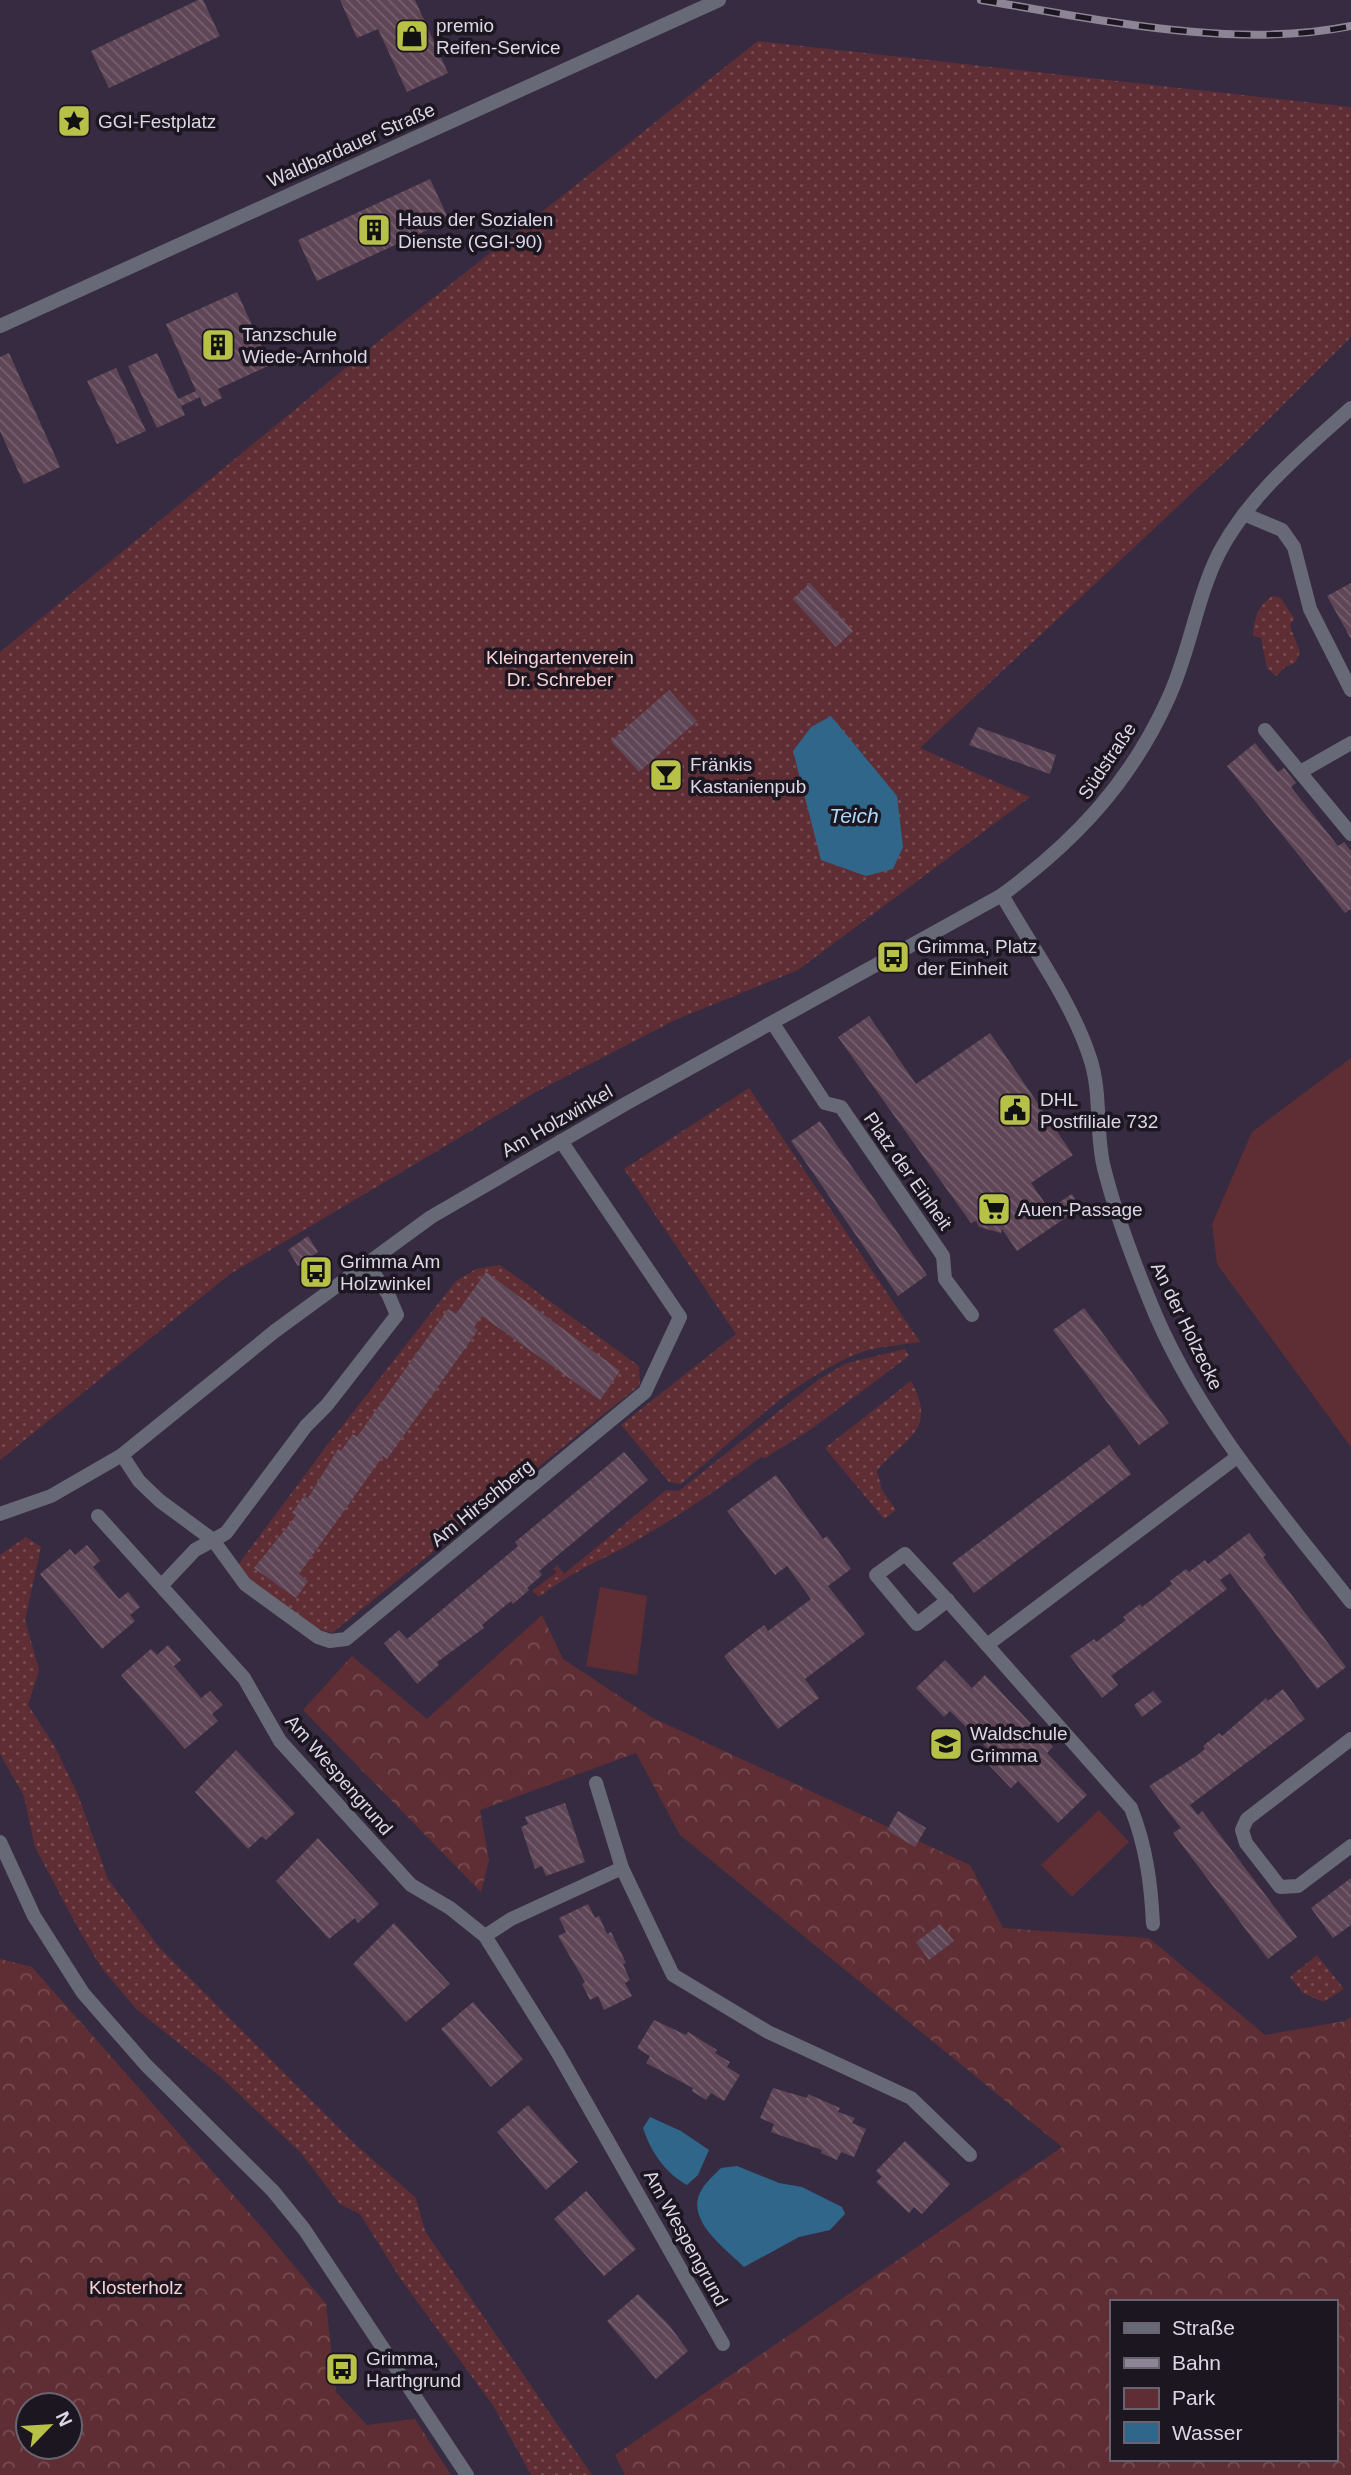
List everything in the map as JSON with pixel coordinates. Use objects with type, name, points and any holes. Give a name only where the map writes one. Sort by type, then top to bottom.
[{"type":"street","name":"Waldbardauer Straße","points":[[0,326],[719,0]]},
{"type":"street","name":"Südstraße","points":[[774,1025],[1002,895],[1051,859],[1085,826],[1134,759],[1169,698],[1203,591],[1220,553],[1244,514],[1275,477],[1351,408]]},
{"type":"street","points":[[1244,514],[1282,530],[1294,547],[1310,609],[1351,690]]},
{"type":"street","points":[[1265,730],[1302,771],[1351,834]]},
{"type":"street","points":[[1302,771],[1351,743]]},
{"type":"street","name":"An der Holzecke","points":[[1002,895],[1069,1008],[1087,1049],[1099,1095],[1103,1166],[1150,1301],[1188,1380],[1237,1457],[1351,1602]]},
{"type":"street","name":"Am Holzwinkel","points":[[0,1514],[51,1496],[122,1455],[366,1262],[431,1217],[561,1141],[774,1025]]},
{"type":"street","name":"Platz der Einheit","points":[[774,1025],[825,1103],[841,1107],[935,1244],[943,1256],[945,1279],[972,1315]]},
{"type":"street","name":"Am Hirschberg","points":[[122,1455],[139,1481],[160,1501],[213,1540],[245,1584],[283,1615],[318,1637],[330,1641],[346,1639],[645,1392],[680,1317],[561,1141]]},
{"type":"street","points":[[162,1585],[195,1550],[226,1533],[306,1426],[327,1405],[397,1315],[388,1294],[366,1262]]},
{"type":"street","points":[[988,1645],[1237,1457]]},
{"type":"street","name":"Am Wespengrund","points":[[98,1516],[244,1678],[280,1741],[411,1885],[450,1908],[485,1936],[565,2065],[723,2344]]},
{"type":"street","points":[[948,1600],[917,1624],[876,1575],[905,1553],[948,1600],[988,1645],[1131,1808],[1143,1838],[1151,1885],[1153,1924]]},
{"type":"street","points":[[1351,1739],[1247,1819],[1242,1830],[1246,1843],[1280,1887],[1298,1886],[1351,1846]]},
{"type":"street","points":[[596,1783],[622,1868],[673,1975],[768,2032],[911,2098],[970,2155]]},
{"type":"street","points":[[0,1842],[34,1916],[83,1993],[146,2065],[273,2191],[304,2229],[467,2475]]},
{"type":"street","points":[[485,1936],[511,1919],[622,1868]]},
{"type":"green space","name":"Kleingartenverein Dr. Schreber","points":[[758,41],[1351,107],[1351,337],[1239,449],[920,748],[1030,797],[798,970],[675,1020],[536,1092],[230,1274],[0,1460],[0,652],[360,356]]},
{"type":"green space","points":[[1272,596],[1281,598],[1294,618],[1290,626],[1300,652],[1295,663],[1285,667],[1276,676],[1267,668],[1261,638],[1253,636],[1257,614]]},
{"type":"green space","points":[[1351,1058],[1351,1447],[1217,1264],[1212,1224],[1252,1132]]},
{"type":"green space","points":[[749,1088],[920,1342],[869,1350],[837,1363],[812,1377],[767,1410],[681,1484],[669,1482],[621,1425],[736,1334],[624,1169]]},
{"type":"green space","points":[[500,1265],[639,1366],[640,1385],[332,1633],[307,1623],[269,1596],[238,1565],[325,1448],[456,1281],[476,1269]]},
{"type":"green space","points":[[905,1349],[909,1356],[810,1430],[765,1458],[761,1457],[662,1525],[571,1575],[539,1597],[532,1591],[557,1572],[553,1569],[557,1565],[564,1574],[666,1490],[679,1491],[819,1379],[847,1363]]},
{"type":"green space","points":[[911,1381],[919,1398],[919,1423],[907,1441],[877,1471],[882,1490],[896,1510],[884,1519],[825,1448]]},
{"type":"green space","points":[[26,1537],[41,1547],[25,1620],[39,1670],[28,1705],[55,1747],[78,1795],[108,1879],[159,1947],[355,2144],[416,2198],[425,2231],[592,2475],[531,2475],[494,2407],[400,2278],[360,2214],[340,2204],[301,2153],[221,2077],[136,2009],[101,1967],[35,1847],[24,1796],[0,1754],[0,1555]]},
{"type":"green space","points":[[600,1587],[647,1596],[637,1675],[586,1666]]},
{"type":"green space","points":[[542,1615],[563,1659],[651,1717],[970,1865],[1003,1928],[1149,1938],[1265,2035],[1345,2021],[1351,2017],[1351,2475],[625,2475],[615,2455],[1062,2147],[680,1835],[636,1753],[480,1810],[489,1860],[481,1892],[303,1710],[352,1656],[427,1719]]},
{"type":"green space","points":[[1099,1810],[1129,1842],[1072,1897],[1041,1865]]},
{"type":"green space","points":[[1317,1955],[1344,1989],[1323,2002],[1303,1993],[1290,1977]]},
{"type":"green space","name":"Klosterholz","points":[[0,1959],[32,1967],[326,2304],[336,2392],[367,2425],[415,2419],[451,2475],[0,2475]]},
{"type":"water","name":"Teich","points":[[831,716],[897,796],[903,847],[893,869],[866,876],[821,860],[793,751],[811,727]]},
{"type":"water","points":[[650,2117],[681,2131],[709,2150],[698,2175],[687,2185],[666,2168],[650,2145],[643,2128]]},
{"type":"water","points":[[737,2166],[779,2183],[802,2187],[842,2207],[845,2214],[830,2230],[799,2237],[744,2267],[717,2242],[702,2222],[698,2211],[698,2200],[709,2180],[721,2168]]},
{"type":"building","points":[[203,0],[220,36],[109,88],[91,51]]},
{"type":"building","points":[[340,0],[415,0],[448,73],[407,92],[378,29],[357,38]]},
{"type":"building","name":"Haus der Sozialen Dienste (GGI-90)","points":[[430,179],[449,220],[317,281],[298,240]]},
{"type":"building","name":"Tanzschule Wiede-Arnhold","points":[[237,292],[270,365],[218,389],[222,398],[204,407],[200,397],[181,406],[185,415],[157,428],[128,366],[157,353],[178,399],[196,391],[166,324]]},
{"type":"building","points":[[9,353],[60,467],[24,484],[0,431],[0,357]]},
{"type":"building","points":[[116,368],[146,431],[117,444],[87,381]]},
{"type":"building","points":[[810,583],[853,631],[836,647],[793,599]]},
{"type":"building","points":[[1351,583],[1351,639],[1327,596]]},
{"type":"building","points":[[669,690],[697,721],[639,772],[611,741]]},
{"type":"building","points":[[978,727],[1056,755],[1050,774],[969,745]]},
{"type":"building","points":[[1255,743],[1278,772],[1284,768],[1296,783],[1291,787],[1338,846],[1344,842],[1351,851],[1351,909],[1345,913],[1227,766]]},
{"type":"building","points":[[869,1016],[916,1084],[990,1033],[1073,1155],[1031,1183],[1049,1209],[1072,1194],[1081,1207],[1017,1251],[1002,1229],[1001,1233],[979,1227],[976,1221],[971,1223],[838,1037]]},
{"type":"building","points":[[820,1121],[927,1275],[898,1296],[791,1141]]},
{"type":"building","points":[[308,1236],[318,1252],[298,1266],[288,1250]]},
{"type":"building","points":[[486,1272],[620,1371],[600,1400],[482,1316],[474,1327],[478,1330],[387,1459],[383,1456],[299,1574],[308,1581],[296,1598],[254,1568],[289,1525],[296,1515],[292,1513],[304,1496],[308,1498],[338,1449],[341,1451],[353,1434],[357,1437],[448,1309],[456,1314]]},
{"type":"building","points":[[1084,1308],[1169,1423],[1139,1445],[1053,1330]]},
{"type":"building","points":[[1109,1445],[1131,1474],[974,1593],[952,1563]]},
{"type":"building","points":[[624,1452],[648,1480],[539,1571],[542,1575],[527,1588],[529,1590],[513,1604],[511,1601],[482,1625],[484,1628],[437,1662],[439,1665],[417,1684],[384,1643],[399,1630],[407,1639],[518,1546],[515,1542]]},
{"type":"building","points":[[776,1475],[823,1539],[827,1536],[851,1569],[828,1586],[865,1634],[805,1679],[819,1698],[778,1729],[724,1656],[764,1625],[768,1631],[811,1599],[787,1566],[775,1575],[727,1511]]},
{"type":"building","points":[[1249,1533],[1266,1555],[1263,1557],[1346,1667],[1317,1689],[1230,1573],[1220,1580],[1227,1589],[1111,1676],[1118,1685],[1102,1698],[1070,1656],[1094,1639],[1096,1642],[1126,1620],[1123,1617],[1140,1604],[1142,1607],[1172,1584],[1170,1581],[1186,1569],[1189,1572],[1205,1560],[1208,1564]]},
{"type":"building","points":[[87,1545],[100,1561],[93,1567],[119,1599],[128,1592],[140,1607],[130,1615],[135,1621],[102,1649],[40,1574],[70,1549],[75,1555]]},
{"type":"building","points":[[168,1645],[181,1660],[174,1666],[201,1698],[210,1691],[223,1705],[212,1714],[218,1721],[185,1749],[121,1675],[151,1649],[157,1655]]},
{"type":"building","points":[[945,1660],[972,1688],[985,1675],[1053,1747],[1047,1753],[1087,1795],[1058,1823],[1018,1781],[1011,1788],[983,1759],[991,1752],[950,1711],[944,1717],[916,1688]]},
{"type":"building","points":[[1283,1689],[1305,1719],[1190,1805],[1198,1815],[1202,1811],[1297,1937],[1268,1959],[1173,1833],[1181,1828],[1149,1786],[1196,1756],[1205,1749],[1203,1746],[1219,1733],[1222,1736],[1266,1698],[1268,1701]]},
{"type":"building","points":[[1153,1691],[1162,1702],[1142,1717],[1134,1705]]},
{"type":"building","points":[[236,1750],[295,1813],[266,1840],[262,1836],[248,1849],[195,1792]]},
{"type":"building","points":[[565,1803],[585,1862],[546,1876],[542,1866],[535,1869],[521,1827],[528,1824],[525,1817]]},
{"type":"building","points":[[898,1811],[926,1828],[915,1847],[887,1830]]},
{"type":"building","points":[[318,1838],[379,1904],[358,1923],[355,1918],[329,1939],[276,1881]]},
{"type":"building","points":[[1351,1878],[1351,1925],[1333,1938],[1311,1908]]},
{"type":"building","points":[[588,1904],[595,1918],[599,1916],[607,1934],[611,1932],[626,1963],[623,1964],[630,1980],[625,1983],[632,1996],[604,2010],[598,1996],[590,2000],[582,1984],[585,1982],[558,1936],[566,1932],[559,1918]]},
{"type":"building","points":[[394,1923],[450,1984],[406,2022],[353,1964]]},
{"type":"building","points":[[940,1924],[954,1941],[929,1960],[916,1942]]},
{"type":"building","points":[[473,2002],[523,2059],[491,2087],[441,2029]]},
{"type":"building","points":[[654,2020],[686,2035],[688,2032],[717,2050],[715,2053],[730,2062],[727,2067],[740,2075],[724,2101],[711,2093],[706,2100],[692,2091],[693,2088],[646,2063],[650,2056],[637,2048]]},
{"type":"building","points":[[773,2088],[807,2098],[808,2094],[840,2108],[838,2112],[855,2118],[852,2123],[866,2129],[854,2157],[841,2152],[837,2160],[821,2153],[822,2150],[771,2132],[774,2124],[760,2118]]},
{"type":"building","points":[[528,2105],[578,2162],[546,2190],[497,2132]]},
{"type":"building","points":[[905,2141],[950,2184],[922,2214],[914,2207],[909,2213],[876,2182],[882,2177],[876,2171]]},
{"type":"building","points":[[586,2191],[636,2249],[604,2276],[554,2219]]},
{"type":"building","points":[[638,2294],[669,2325],[688,2351],[656,2379],[607,2321]]},
{"type":"railway","points":[[981,0],[1118,23],[1213,33],[1306,33],[1351,26]]},
{"type":"place","name":"premio Reifen-Service","points":[[412,36]]},
{"type":"place","name":"GGI-Festplatz","points":[[74,121]]},
{"type":"place","name":"Haus der Sozialen Dienste (GGI-90)","points":[[374,230]]},
{"type":"place","name":"Tanzschule Wiede-Arnhold","points":[[218,345]]},
{"type":"place","name":"Fränkis Kastanienpub","points":[[666,775]]},
{"type":"place","name":"Grimma, Platz der Einheit","points":[[893,957]]},
{"type":"place","name":"DHL Postfiliale 732","points":[[1015,1110]]},
{"type":"place","name":"Auen-Passage","points":[[994,1209]]},
{"type":"place","name":"Grimma Am Holzwinkel","points":[[316,1272]]},
{"type":"place","name":"Waldschule Grimma","points":[[946,1744]]},
{"type":"place","name":"Grimma, Harthgrund","points":[[342,2369]]}]
